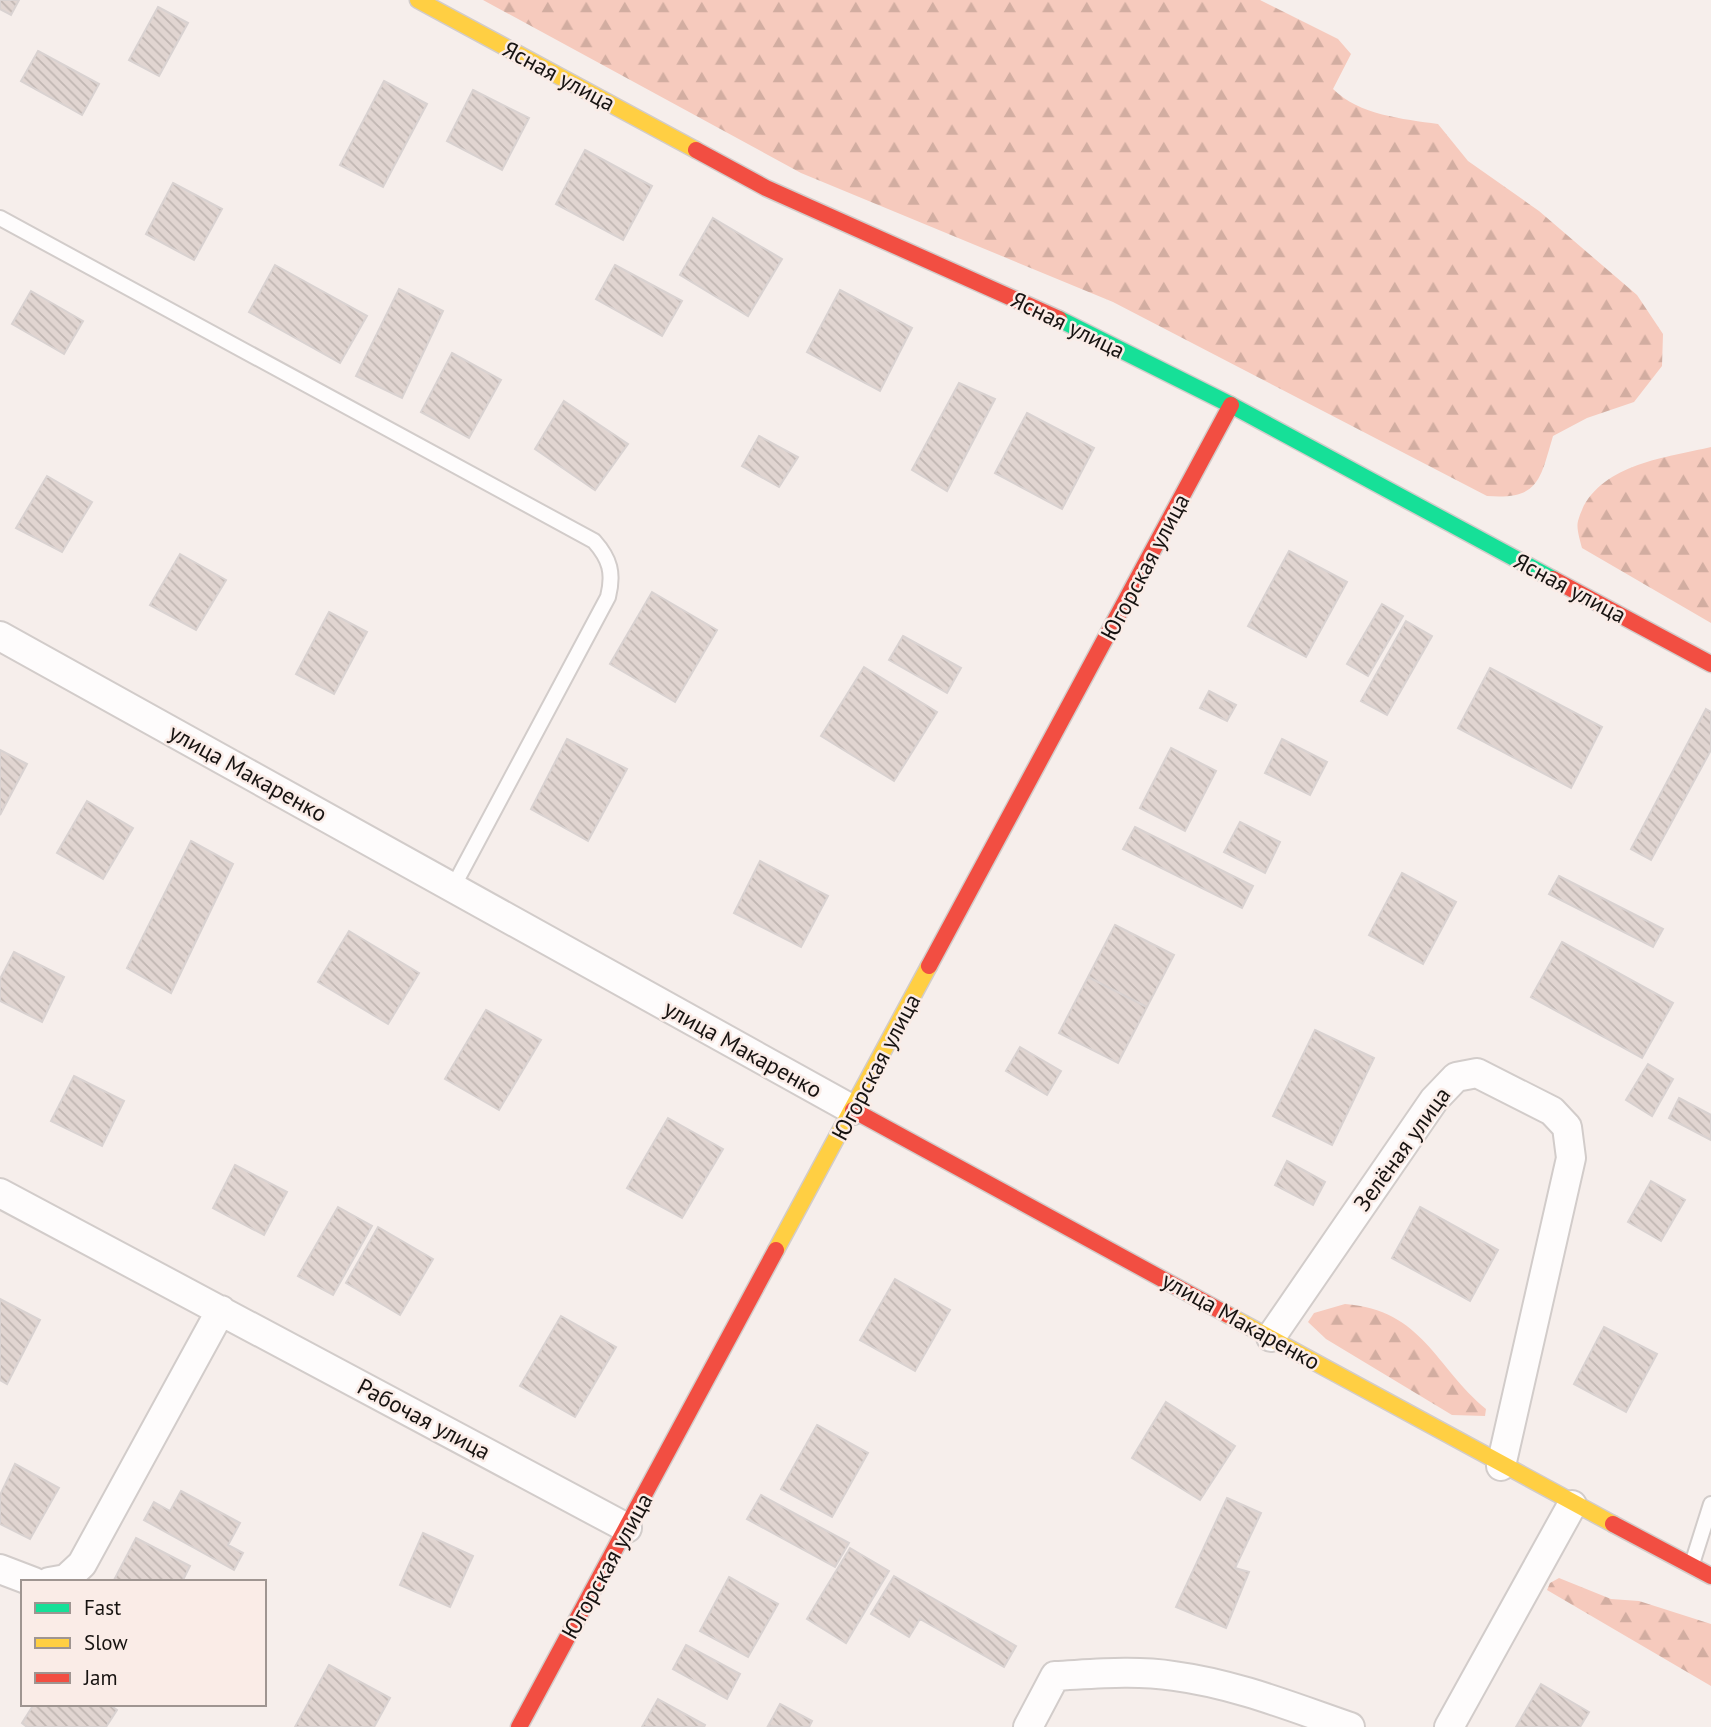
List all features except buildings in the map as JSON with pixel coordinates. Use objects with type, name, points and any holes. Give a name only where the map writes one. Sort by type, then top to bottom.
[{"type":"street","name":"Ясная улица","points":[[418,0],[765,188],[1043,311],[1231,405],[1711,664]]},
{"type":"street","name":"Югорская улица","points":[[519,1727],[1231,405]]},
{"type":"street","name":"улица Макаренко","points":[[0,636],[853,1110],[1271,1337],[1572,1505],[1711,1576]]},
{"type":"street","name":"Зелёная улица","points":[[1271,1337],[1434,1100],[1456,1077],[1477,1073],[1552,1111],[1567,1128],[1572,1158],[1502,1466]]},
{"type":"street","name":"Рабочая улица","points":[[0,1193],[627,1528]]},
{"type":"street","points":[[60,1580],[66,1579],[82,1564],[221,1310]]},
{"type":"street","points":[[1449,1727],[1572,1505]]},
{"type":"street","points":[[0,1569],[29,1580]]},
{"type":"street","points":[[1028,1727],[1055,1676],[1121,1672],[1174,1676],[1232,1687],[1350,1727]]},
{"type":"lane","points":[[0,218],[594,541],[607,556],[613,578],[608,597],[452,889]]},
{"type":"lane","points":[[1691,1566],[1711,1504]]},
{"type":"green space","points":[[483,0],[1260,0],[1338,39],[1351,54],[1333,89],[1344,98],[1355,105],[1382,114],[1438,124],[1468,161],[1539,211],[1637,295],[1663,334],[1662,366],[1634,402],[1587,418],[1553,436],[1540,475],[1535,484],[1527,490],[1504,496],[1487,496],[1113,302],[801,173]]},
{"type":"green space","points":[[1711,447],[1711,623],[1582,548],[1577,527],[1586,502],[1598,487],[1614,476],[1652,460]]},
{"type":"green space","points":[[1345,1304],[1393,1317],[1410,1329],[1486,1409],[1485,1416],[1452,1415],[1326,1339],[1308,1322],[1314,1313]]},
{"type":"green space","points":[[1559,1578],[1611,1599],[1639,1601],[1711,1624],[1711,1686],[1547,1590],[1550,1583]]},
{"type":"traffic: fast","points":[[1059,319],[1231,405],[1553,579]]},
{"type":"traffic: slow","points":[[418,0],[696,150]]},
{"type":"traffic: slow","points":[[776,1250],[929,966]]},
{"type":"traffic: slow","points":[[1228,1315],[1613,1524]]},
{"type":"traffic: jam","points":[[696,150],[766,188],[1059,319]]},
{"type":"traffic: jam","points":[[929,966],[1231,405]]},
{"type":"traffic: jam","points":[[1553,579],[1711,664]]},
{"type":"traffic: jam","points":[[853,1110],[1228,1315]]},
{"type":"traffic: jam","points":[[519,1727],[776,1250]]},
{"type":"traffic: jam","points":[[1613,1524],[1711,1576]]}]
